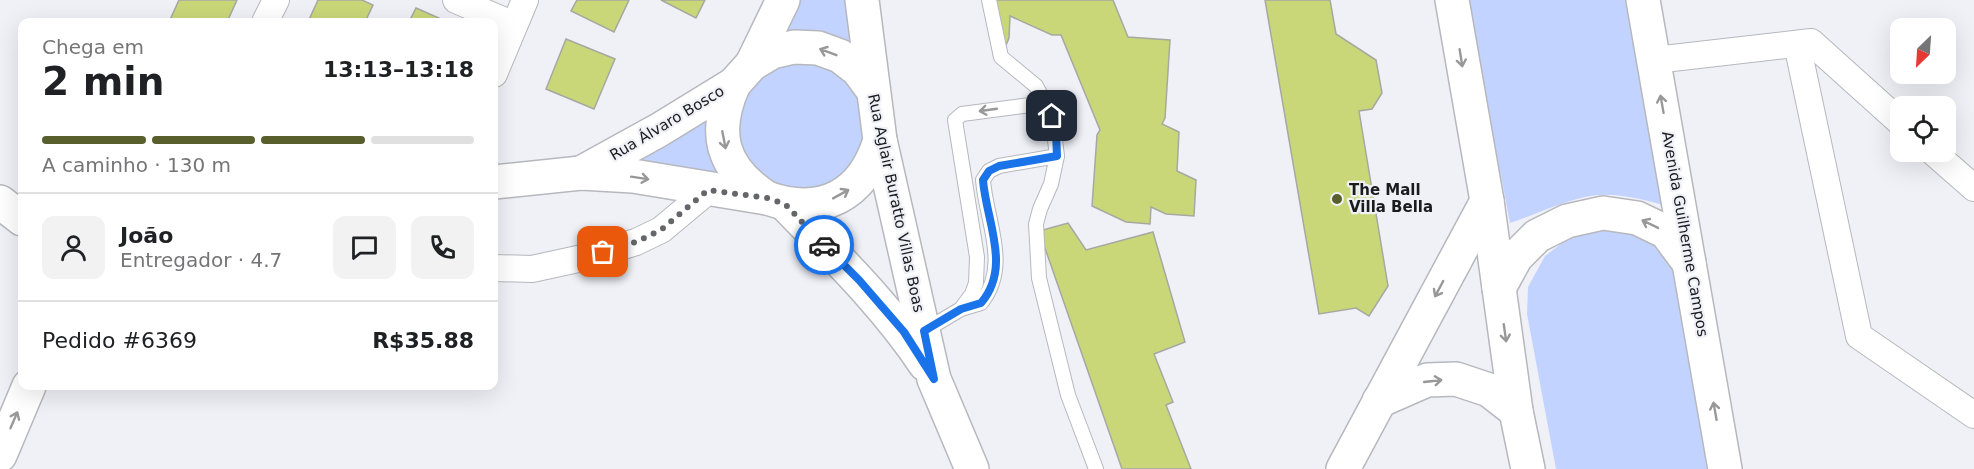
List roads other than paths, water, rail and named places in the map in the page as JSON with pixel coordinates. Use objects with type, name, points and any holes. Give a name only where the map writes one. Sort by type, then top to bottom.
[{"type":"main road","points":[[783,0],[725,104],[721,126],[725,148],[734,168],[748,185],[776,201],[859,280],[904,332],[934,379]]},
{"type":"main road","name":"Rua Aglair Buratto Villas Boas","points":[[862,0],[880,140],[934,379],[972,469]]},
{"type":"main road","points":[[1452,0],[1487,201],[1516,411],[1528,469]]},
{"type":"main road","name":"Avenida Guilherme Campos","points":[[1643,0],[1725,469]]},
{"type":"main road","name":"Rua Álvaro Bosco","points":[[581,173],[659,130],[772,52],[794,47],[818,48],[840,57],[858,70],[872,89]]},
{"type":"main road","name":"Rua Álvaro Bosco","points":[[498,182],[581,173],[633,176],[806,206],[827,202],[847,192],[863,178],[874,160],[880,140]]},
{"type":"main road","points":[[1343,469],[1487,201]]},
{"type":"main road","points":[[0,202],[18,216]]},
{"type":"main road","points":[[1460,249],[1492,239],[1603,213],[1636,218],[1666,232],[1690,265]]},
{"type":"main road","points":[[1499,288],[1516,257],[1537,236],[1567,221]]},
{"type":"main road","points":[[1379,401],[1427,380],[1456,379],[1489,390],[1516,411]]},
{"type":"main road","points":[[0,455],[27,390]]},
{"type":"street","points":[[267,18],[276,0]]},
{"type":"street","points":[[456,0],[498,18]]},
{"type":"street","points":[[498,64],[525,0]]},
{"type":"street","points":[[498,18],[514,25]]},
{"type":"street","points":[[1655,60],[1811,42],[1890,113]]},
{"type":"street","points":[[1797,44],[1859,336],[1974,414]]},
{"type":"street","points":[[1944,162],[1974,188]]},
{"type":"street","points":[[498,268],[532,268],[586,257],[636,242],[661,230],[708,190]]},
{"type":"lane","points":[[989,0],[1001,57],[1036,86],[1052,116],[1056,133],[1057,156],[1051,184],[1040,208],[1036,224],[1039,278],[1068,395],[1096,469]]},
{"type":"lane","points":[[961,309],[972,294],[976,283],[977,257],[955,120],[962,114],[1046,103]]},
{"type":"lane","points":[[924,331],[961,309],[981,303],[992,285],[997,269],[996,254],[983,180],[989,171],[999,166],[1057,156]]},
{"type":"lane","points":[[977,257],[996,254]]},
{"type":"place","name":"The Mall Villa Bella","points":[[1337,199]]}]
